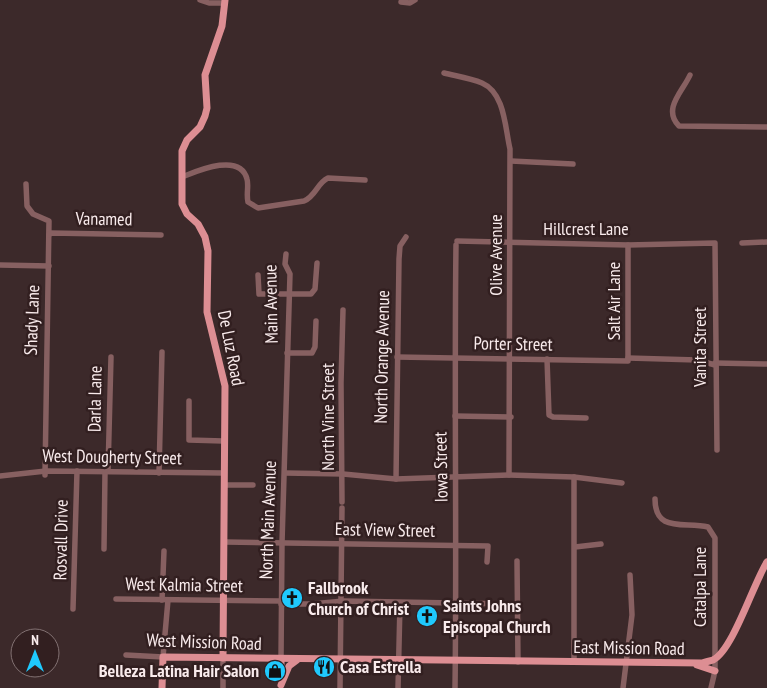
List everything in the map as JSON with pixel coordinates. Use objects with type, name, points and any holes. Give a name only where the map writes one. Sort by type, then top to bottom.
[{"type":"main road","name":"De Luz Road","points":[[223,658],[225,542],[223,441],[225,386],[208,312],[208,251],[205,237],[198,224],[186,214],[182,204],[182,150],[187,140],[200,127],[205,116],[207,108],[205,75],[222,26],[225,1]]},
{"type":"main road","points":[[714,660],[733,637],[758,576],[767,562]]},
{"type":"main road","points":[[162,688],[163,657]]},
{"type":"main road","name":"West Mission Road","points":[[163,657],[281,659]]},
{"type":"main road","name":"East Mission Road","points":[[281,659],[689,664],[714,660]]},
{"type":"main road","name":"North Main Avenue","points":[[281,659],[281,687]]},
{"type":"main road","points":[[281,687],[288,666],[300,659]]},
{"type":"main road","points":[[689,664],[715,671]]},
{"type":"street","points":[[200,0],[209,3],[225,1]]},
{"type":"street","points":[[401,2],[410,4],[415,0]]},
{"type":"street","name":"Olive Avenue","points":[[444,73],[482,83],[492,90],[500,104],[510,149],[511,358],[509,476]]},
{"type":"street","points":[[690,75],[676,97],[673,106],[672,114],[679,126],[767,127]]},
{"type":"street","points":[[510,161],[573,164]]},
{"type":"street","points":[[182,177],[207,167],[229,165],[246,175],[248,181],[248,202],[258,208],[304,201],[311,198],[324,180],[328,178],[365,180]]},
{"type":"street","name":"Shady Lane","points":[[26,184],[27,206],[33,214],[49,221],[46,473]]},
{"type":"street","name":"Vanamed","points":[[49,236],[50,233],[161,235]]},
{"type":"street","name":"North Orange Avenue","points":[[396,479],[400,246],[406,237]]},
{"type":"street","points":[[742,243],[767,242]]},
{"type":"street","name":"Hillcrest Lane","points":[[457,243],[628,245],[715,243]]},
{"type":"street","name":"Iowa Street","points":[[455,688],[457,604],[455,358],[457,243]]},
{"type":"street","name":"Vanita Street","points":[[715,243],[717,450]]},
{"type":"street","name":"Salt Air Lane","points":[[628,245],[628,360]]},
{"type":"street","name":"Main Avenue","points":[[286,254],[285,264],[290,274],[287,353]]},
{"type":"street","points":[[258,275],[258,294],[314,292],[317,263]]},
{"type":"street","points":[[0,265],[49,266]]},
{"type":"street","name":"North Vine Street","points":[[340,688],[343,474],[341,470],[340,383],[343,310]]},
{"type":"street","points":[[287,353],[312,353],[316,339],[316,321]]},
{"type":"street","points":[[159,473],[162,352]]},
{"type":"street","name":"North Main Avenue","points":[[281,659],[287,353]]},
{"type":"street","name":"Darla Lane","points":[[104,549],[111,357]]},
{"type":"street","name":"Porter Street","points":[[397,357],[697,360],[715,364],[767,364]]},
{"type":"street","points":[[548,359],[549,415],[553,417],[586,418]]},
{"type":"street","points":[[189,401],[189,440],[223,441]]},
{"type":"street","points":[[455,416],[510,417]]},
{"type":"street","name":"West Dougherty Street","points":[[0,476],[76,471],[224,473]]},
{"type":"street","name":"Rosvall Drive","points":[[73,609],[76,471]]},
{"type":"street","points":[[285,473],[343,474],[396,479],[509,476],[574,477],[622,483]]},
{"type":"street","points":[[574,477],[574,662]]},
{"type":"street","points":[[224,485],[253,485]]},
{"type":"street","name":"Catalpa Lane","points":[[655,498],[657,512],[669,524],[708,527],[715,538],[714,660]]},
{"type":"street","name":"East View Street","points":[[225,542],[488,546],[487,562]]},
{"type":"street","points":[[575,546],[601,544]]},
{"type":"street","points":[[163,657],[164,551]]},
{"type":"street","points":[[518,561],[518,662]]},
{"type":"street","points":[[623,688],[632,615],[630,575]]},
{"type":"street","name":"West Kalmia Street","points":[[116,599],[225,600],[281,603],[517,604]]},
{"type":"street","points":[[398,688],[400,604]]},
{"type":"street","name":"West Mission Road","points":[[126,655],[163,657]]},
{"type":"street","points":[[223,658],[223,688]]},
{"type":"street","points":[[711,688],[715,671],[714,660]]},
{"type":"place","name":"Fallbrook Church of Christ","points":[[292,598]]},
{"type":"place","name":"Saints Johns Episcopal Church","points":[[427,616]]},
{"type":"place","name":"Casa Estrella","points":[[324,667]]},
{"type":"place","name":"Belleza Latina Hair Salon","points":[[275,671]]}]
